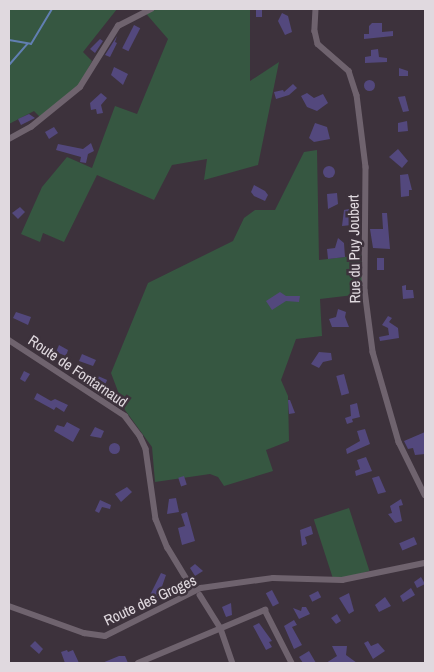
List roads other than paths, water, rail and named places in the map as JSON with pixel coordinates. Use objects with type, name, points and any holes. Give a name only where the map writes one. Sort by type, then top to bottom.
[{"type":"street","points":[[9,139],[38,122],[80,87],[118,26],[151,9]]},
{"type":"street","name":"Rue du Puy Joubert","points":[[316,9],[315,31],[318,44],[349,71],[357,95],[366,167],[365,290],[373,349],[399,442],[425,495]]},
{"type":"street","name":"Route de Fontarnaud","points":[[9,340],[125,416],[140,436],[146,449],[156,520],[168,548],[221,628],[233,663]]},
{"type":"street","name":"Route des Groges","points":[[9,606],[84,633],[106,636],[197,592],[273,578],[342,580],[425,563]]},
{"type":"street","points":[[138,663],[265,610],[292,663]]},
{"type":"waterway","points":[[9,40],[31,44],[52,9]]},
{"type":"waterway","points":[[9,65],[27,44]]}]
